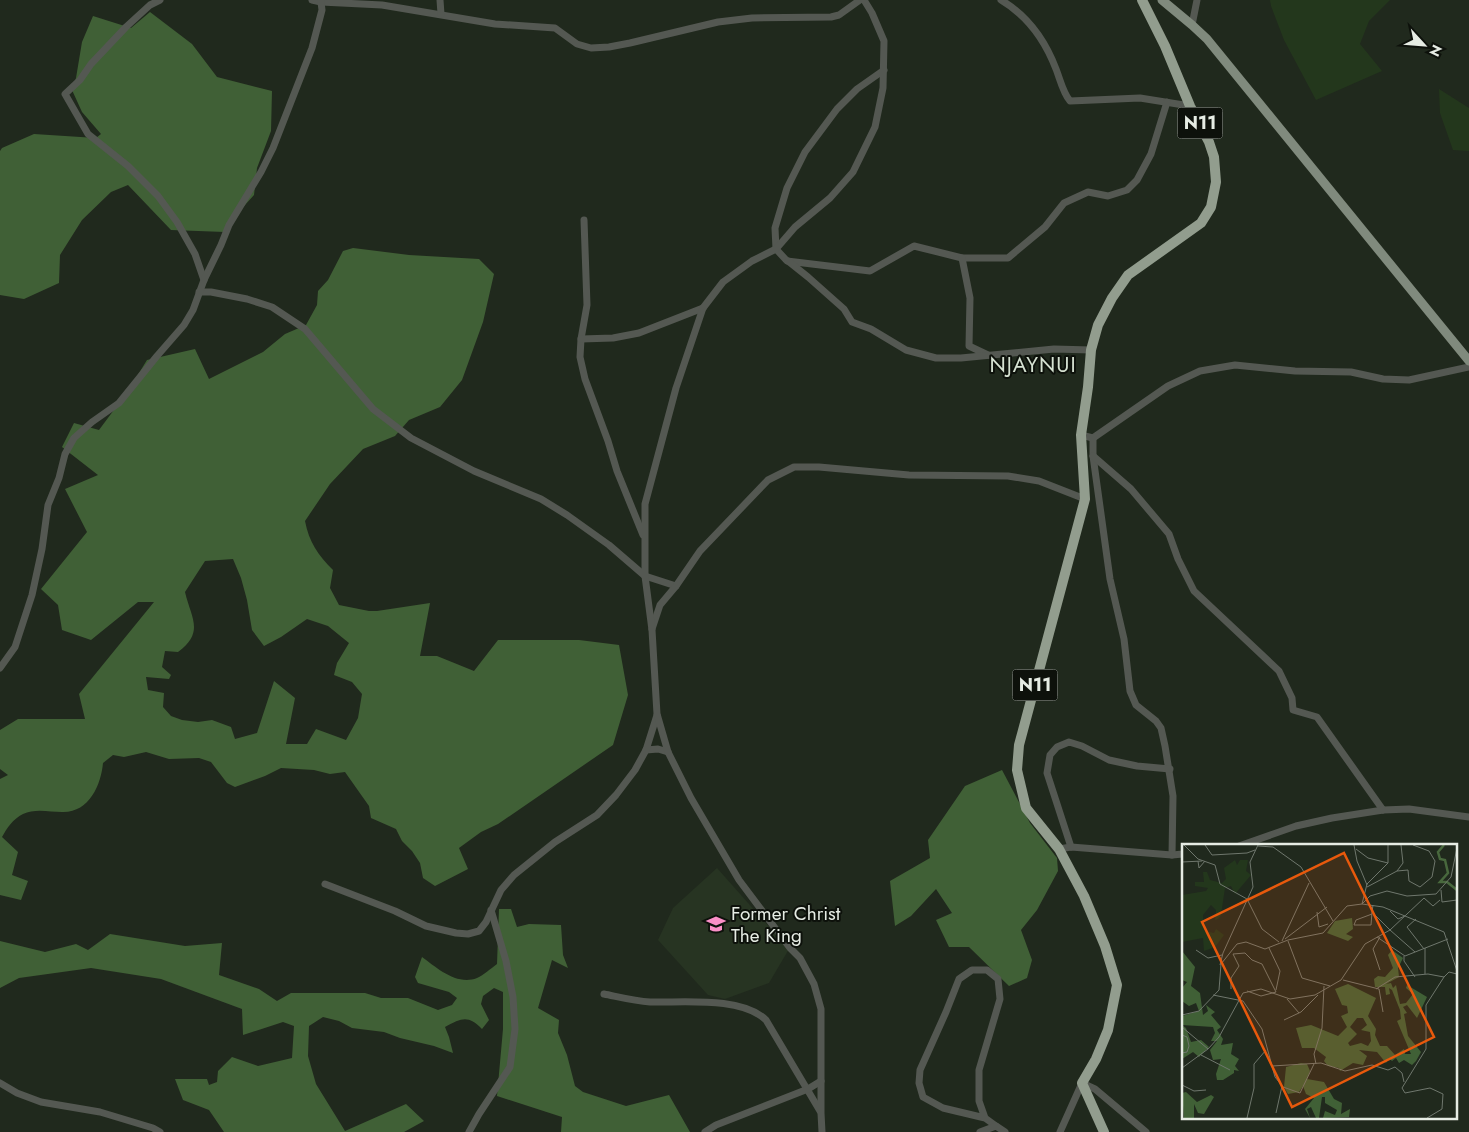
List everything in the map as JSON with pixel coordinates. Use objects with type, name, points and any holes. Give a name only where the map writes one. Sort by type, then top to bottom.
[{"type":"highway","name":"N11","points":[[1082,1083],[1096,1059],[1108,1030],[1117,985],[1106,946],[1084,896],[1059,849],[1026,808],[1017,770],[1019,745],[1085,499],[1081,435],[1091,350],[1098,325],[1112,298],[1128,275],[1201,223],[1211,207],[1216,182],[1214,157],[1209,142],[1190,106],[1165,46],[1142,0]]},
{"type":"highway","points":[[1082,1083],[1104,1132]]},
{"type":"main road","points":[[1162,0],[1192,24],[1207,39],[1469,361]]},
{"type":"street","points":[[160,0],[150,4],[126,27],[91,64],[80,80],[65,94],[88,134],[128,166],[158,196],[177,222],[195,254],[204,280]]},
{"type":"street","points":[[312,0],[382,4],[495,24],[555,28],[577,44],[591,48],[630,43],[718,22],[752,18],[831,18],[862,0],[872,13],[884,41],[883,88],[875,127],[853,172],[830,198],[795,227],[776,249],[752,261],[723,282],[703,308],[676,388],[645,504],[645,576],[652,630],[657,714],[668,752],[691,798],[739,880],[790,948],[800,958],[814,984],[821,1009],[820,1113],[822,1132]]},
{"type":"street","points":[[440,0],[441,14]]},
{"type":"street","points":[[1001,0],[1015,9],[1032,26],[1049,49],[1070,101],[1140,98],[1190,106]]},
{"type":"street","points":[[1192,24],[1197,0]]},
{"type":"street","points":[[0,668],[15,648],[32,595],[42,549],[48,505],[59,478],[65,454],[74,438],[92,422],[119,403],[184,325],[229,224],[261,172],[273,148],[312,48],[322,10],[321,2]]},
{"type":"street","points":[[884,70],[857,89],[837,109],[805,152],[787,188],[775,228],[776,249],[844,309],[852,322],[871,330],[906,350],[936,358],[1054,349],[1091,350]]},
{"type":"street","points":[[788,261],[870,271],[914,246],[962,258],[1008,258],[1045,227],[1064,203],[1088,192],[1108,196],[1127,190],[1137,180],[1151,154],[1168,102]]},
{"type":"street","points":[[584,220],[587,305],[580,357],[585,380],[608,441],[616,470],[644,538]]},
{"type":"street","points":[[962,258],[970,298],[969,346],[988,355]]},
{"type":"street","points":[[199,292],[211,292],[246,299],[272,307],[305,329],[373,409],[411,438],[474,471],[541,499],[609,545],[645,576],[676,586]]},
{"type":"street","points":[[581,339],[613,338],[639,333],[703,308]]},
{"type":"street","points":[[1081,435],[1092,438],[1168,386],[1200,371],[1235,364],[1295,371],[1350,372],[1409,380],[1469,367]]},
{"type":"street","points":[[1092,438],[1110,579],[1124,639],[1130,691],[1136,705],[1156,721],[1161,728],[1170,769],[1173,796],[1172,855]]},
{"type":"street","points":[[1093,456],[1131,489],[1168,534],[1194,591],[1279,671],[1292,698],[1293,710],[1316,717],[1384,810]]},
{"type":"street","points":[[652,630],[660,605],[676,586],[700,551],[768,480],[794,467],[819,467],[909,476],[1008,476],[1039,481],[1085,499]]},
{"type":"street","points":[[325,884],[395,911],[426,926],[456,933],[468,934],[480,931],[501,890],[514,875],[555,842],[597,814],[616,795],[635,770],[646,750],[657,714]]},
{"type":"street","points":[[1071,847],[1047,773],[1050,755],[1057,747],[1069,742],[1082,746],[1109,760],[1137,766],[1170,769]]},
{"type":"street","points":[[646,750],[658,749],[668,752]]},
{"type":"street","points":[[1245,844],[1296,826],[1384,810],[1409,809],[1469,817]]},
{"type":"street","points":[[1059,849],[1071,847],[1172,855],[1182,854]]},
{"type":"street","points":[[469,1132],[510,1067],[515,1029],[513,997],[506,961],[491,909]]},
{"type":"street","points":[[985,1118],[979,1101],[978,1070],[1000,999],[998,979],[987,970],[972,970],[959,980],[920,1070],[919,1083],[923,1097],[943,1108],[985,1118],[1005,1132]]},
{"type":"street","points":[[604,994],[648,1002],[718,1002],[756,1012],[766,1020],[808,1089],[820,1113]]},
{"type":"street","points":[[705,1132],[716,1125],[808,1089],[821,1081]]},
{"type":"street","points":[[0,1083],[18,1093],[41,1102],[100,1112],[153,1128],[160,1132]]},
{"type":"street","points":[[1060,1132],[1082,1083],[1095,1089],[1146,1132]]},
{"type":"street","points":[[980,1132],[996,1126]]},
{"type":"shaded area","points":[[1270,0],[1390,0],[1369,21],[1360,44],[1382,71],[1316,100],[1284,40]]},
{"type":"shaded area","points":[[1439,89],[1469,108],[1469,151],[1453,150],[1440,113]]},
{"type":"shaded area","name":"Former Christ The King","points":[[717,868],[789,949],[769,983],[725,999],[708,995],[658,940],[673,908]]},
{"type":"green space","points":[[150,12],[192,44],[217,77],[272,91],[271,131],[257,168],[254,195],[235,216],[225,232],[171,230],[128,185],[111,192],[82,220],[60,255],[59,283],[24,299],[0,295],[0,151],[2,148],[34,134],[96,138],[101,134],[82,112],[72,90],[82,42],[93,16],[131,28]]},
{"type":"green space","points":[[353,248],[409,255],[479,259],[494,274],[483,322],[462,380],[440,407],[409,420],[395,436],[363,449],[330,484],[305,521],[315,548],[333,570],[330,588],[339,605],[377,611],[430,603],[420,656],[437,656],[474,671],[498,640],[579,640],[619,645],[628,695],[613,745],[498,824],[481,832],[459,848],[468,869],[435,886],[423,878],[420,863],[402,841],[396,829],[371,818],[369,806],[345,772],[330,774],[314,770],[281,768],[235,787],[227,783],[211,762],[199,758],[169,759],[146,752],[124,757],[113,755],[103,763],[100,780],[92,796],[80,808],[62,812],[28,812],[16,818],[6,830],[2,837],[18,852],[12,875],[28,881],[21,900],[0,895],[0,779],[8,775],[0,769],[0,730],[18,719],[85,719],[79,694],[154,602],[138,602],[91,640],[62,630],[58,605],[41,589],[87,532],[65,489],[98,475],[62,447],[74,423],[99,430],[128,391],[147,360],[195,349],[209,379],[263,352],[285,334],[306,325],[317,305],[318,291],[328,280],[343,251]],"holes":[[[233,559],[241,578],[252,630],[264,646],[307,619],[328,626],[349,643],[337,663],[334,675],[352,682],[362,694],[358,718],[346,740],[316,729],[307,744],[286,744],[295,698],[274,681],[257,733],[235,739],[231,727],[212,720],[198,722],[182,720],[171,716],[163,707],[164,693],[148,690],[146,677],[169,679],[171,675],[162,667],[165,651],[178,652],[191,638],[194,624],[185,592],[205,561]]]},
{"type":"green space","points":[[1002,770],[1030,823],[1057,858],[1058,871],[1037,910],[1021,930],[1032,960],[1027,978],[1009,986],[969,947],[949,947],[936,920],[952,913],[936,889],[911,916],[895,926],[890,881],[930,858],[928,840],[965,786]]},
{"type":"green space","points":[[499,909],[511,909],[517,927],[529,924],[561,925],[563,955],[568,968],[552,960],[538,1008],[559,1020],[558,1033],[567,1055],[575,1086],[583,1092],[626,1106],[669,1095],[690,1132],[561,1132],[562,1117],[497,1096],[503,1029],[503,992],[494,988],[483,996],[481,1004],[489,1020],[482,1029],[465,1019],[445,1027],[453,1053],[384,1032],[352,1028],[339,1021],[323,1017],[309,1026],[308,1056],[316,1084],[345,1131],[406,1104],[424,1121],[404,1132],[224,1132],[209,1110],[183,1100],[175,1079],[207,1079],[209,1085],[217,1082],[218,1071],[232,1057],[258,1066],[292,1058],[294,1026],[283,1022],[243,1035],[242,1009],[161,979],[91,968],[19,978],[0,988],[0,941],[45,952],[76,944],[88,950],[110,934],[185,946],[222,943],[219,975],[259,989],[277,1001],[291,993],[365,993],[381,998],[408,998],[438,1010],[452,1005],[457,998],[449,992],[418,983],[415,977],[422,957],[441,971],[455,978],[470,980],[482,975],[497,964]]},
{"type":"place","name":"Former Christ The King","points":[[716,924]]},
{"type":"district","name":"NJAYNUI","points":[[1033,365]]}]
